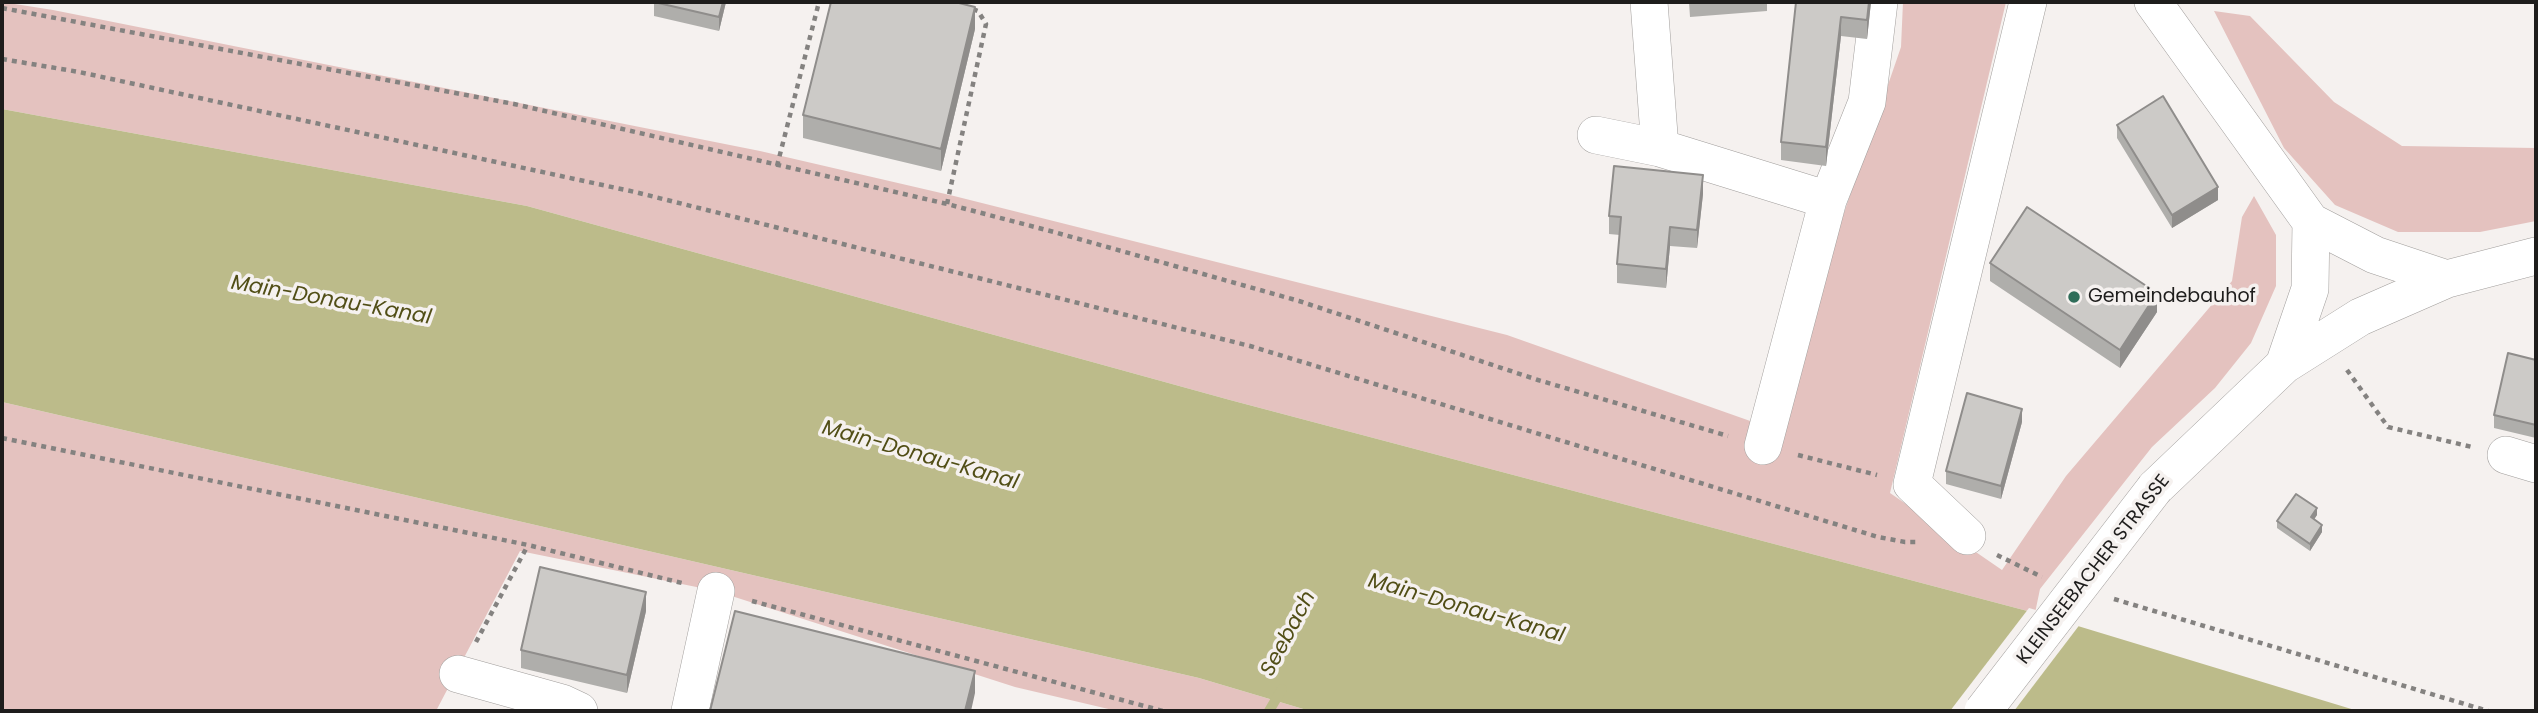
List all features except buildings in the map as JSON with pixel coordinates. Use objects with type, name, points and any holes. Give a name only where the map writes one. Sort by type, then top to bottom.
[{"type":"street","points":[[1649,2],[1660,148]]},
{"type":"street","points":[[1763,446],[1828,200],[1867,102],[1879,2]]},
{"type":"street","points":[[1967,536],[1912,484],[2028,2]]},
{"type":"street","points":[[2152,2],[2311,222],[2375,255],[2447,279]]},
{"type":"street","points":[[1596,135],[1660,148],[1828,200]]},
{"type":"street","points":[[2284,365],[2310,289],[2311,222]]},
{"type":"street","name":"KLEINSEEBACHER STRASSE","points":[[1983,711],[2155,488],[2284,365],[2360,317],[2447,279],[2536,256]]},
{"type":"street","points":[[690,711],[716,591]]},
{"type":"street","points":[[458,674],[562,703],[579,711]]},
{"type":"path","points":[[777,166],[819,2]]},
{"type":"path","points":[[947,204],[986,24],[978,11],[962,7]]},
{"type":"path","points":[[2,8],[514,104],[947,204],[1299,302],[1538,380],[1763,446],[1912,484]]},
{"type":"path","points":[[2,59],[79,72],[635,192],[1251,346],[1878,537],[1905,542],[1941,541],[1967,536]]},
{"type":"path","points":[[2335,377],[2359,363]]},
{"type":"path","points":[[2347,370],[2388,427],[2521,459]]},
{"type":"path","points":[[2,438],[528,545],[716,591],[1163,711]]},
{"type":"path","points":[[458,674],[528,545]]},
{"type":"path","points":[[2195,624],[2488,711]]},
{"type":"shaded area","points":[[2,2],[760,151],[954,196],[1507,335],[1770,428],[1901,47],[1903,2],[2006,2],[1890,493],[2002,570],[2066,476],[2232,281],[2242,217],[2254,196],[2276,235],[2276,286],[2251,343],[2215,388],[2152,447],[2040,589],[2035,613],[1230,400],[527,206],[2,109]]},
{"type":"shaded area","points":[[2214,11],[2250,16],[2334,102],[2402,146],[2536,148],[2536,221],[2480,232],[2398,232],[2335,205],[2284,148]]},
{"type":"shaded area","points":[[2,402],[1199,678],[1310,711],[1117,711],[1015,687],[716,591],[520,551],[436,711],[2,711]]},
{"type":"water","name":"Main-Donau-Kanal","points":[[2,109],[527,206],[1230,400],[2035,613],[2358,711],[1310,711],[1199,678],[2,402]]},
{"type":"pier","points":[[2029,608],[2081,623],[2014,711],[1950,711]]},
{"type":"waterway","name":"Seebach","points":[[1269,711],[1282,689]]},
{"type":"place","name":"Gemeindebauhof","points":[[2074,297]]}]
